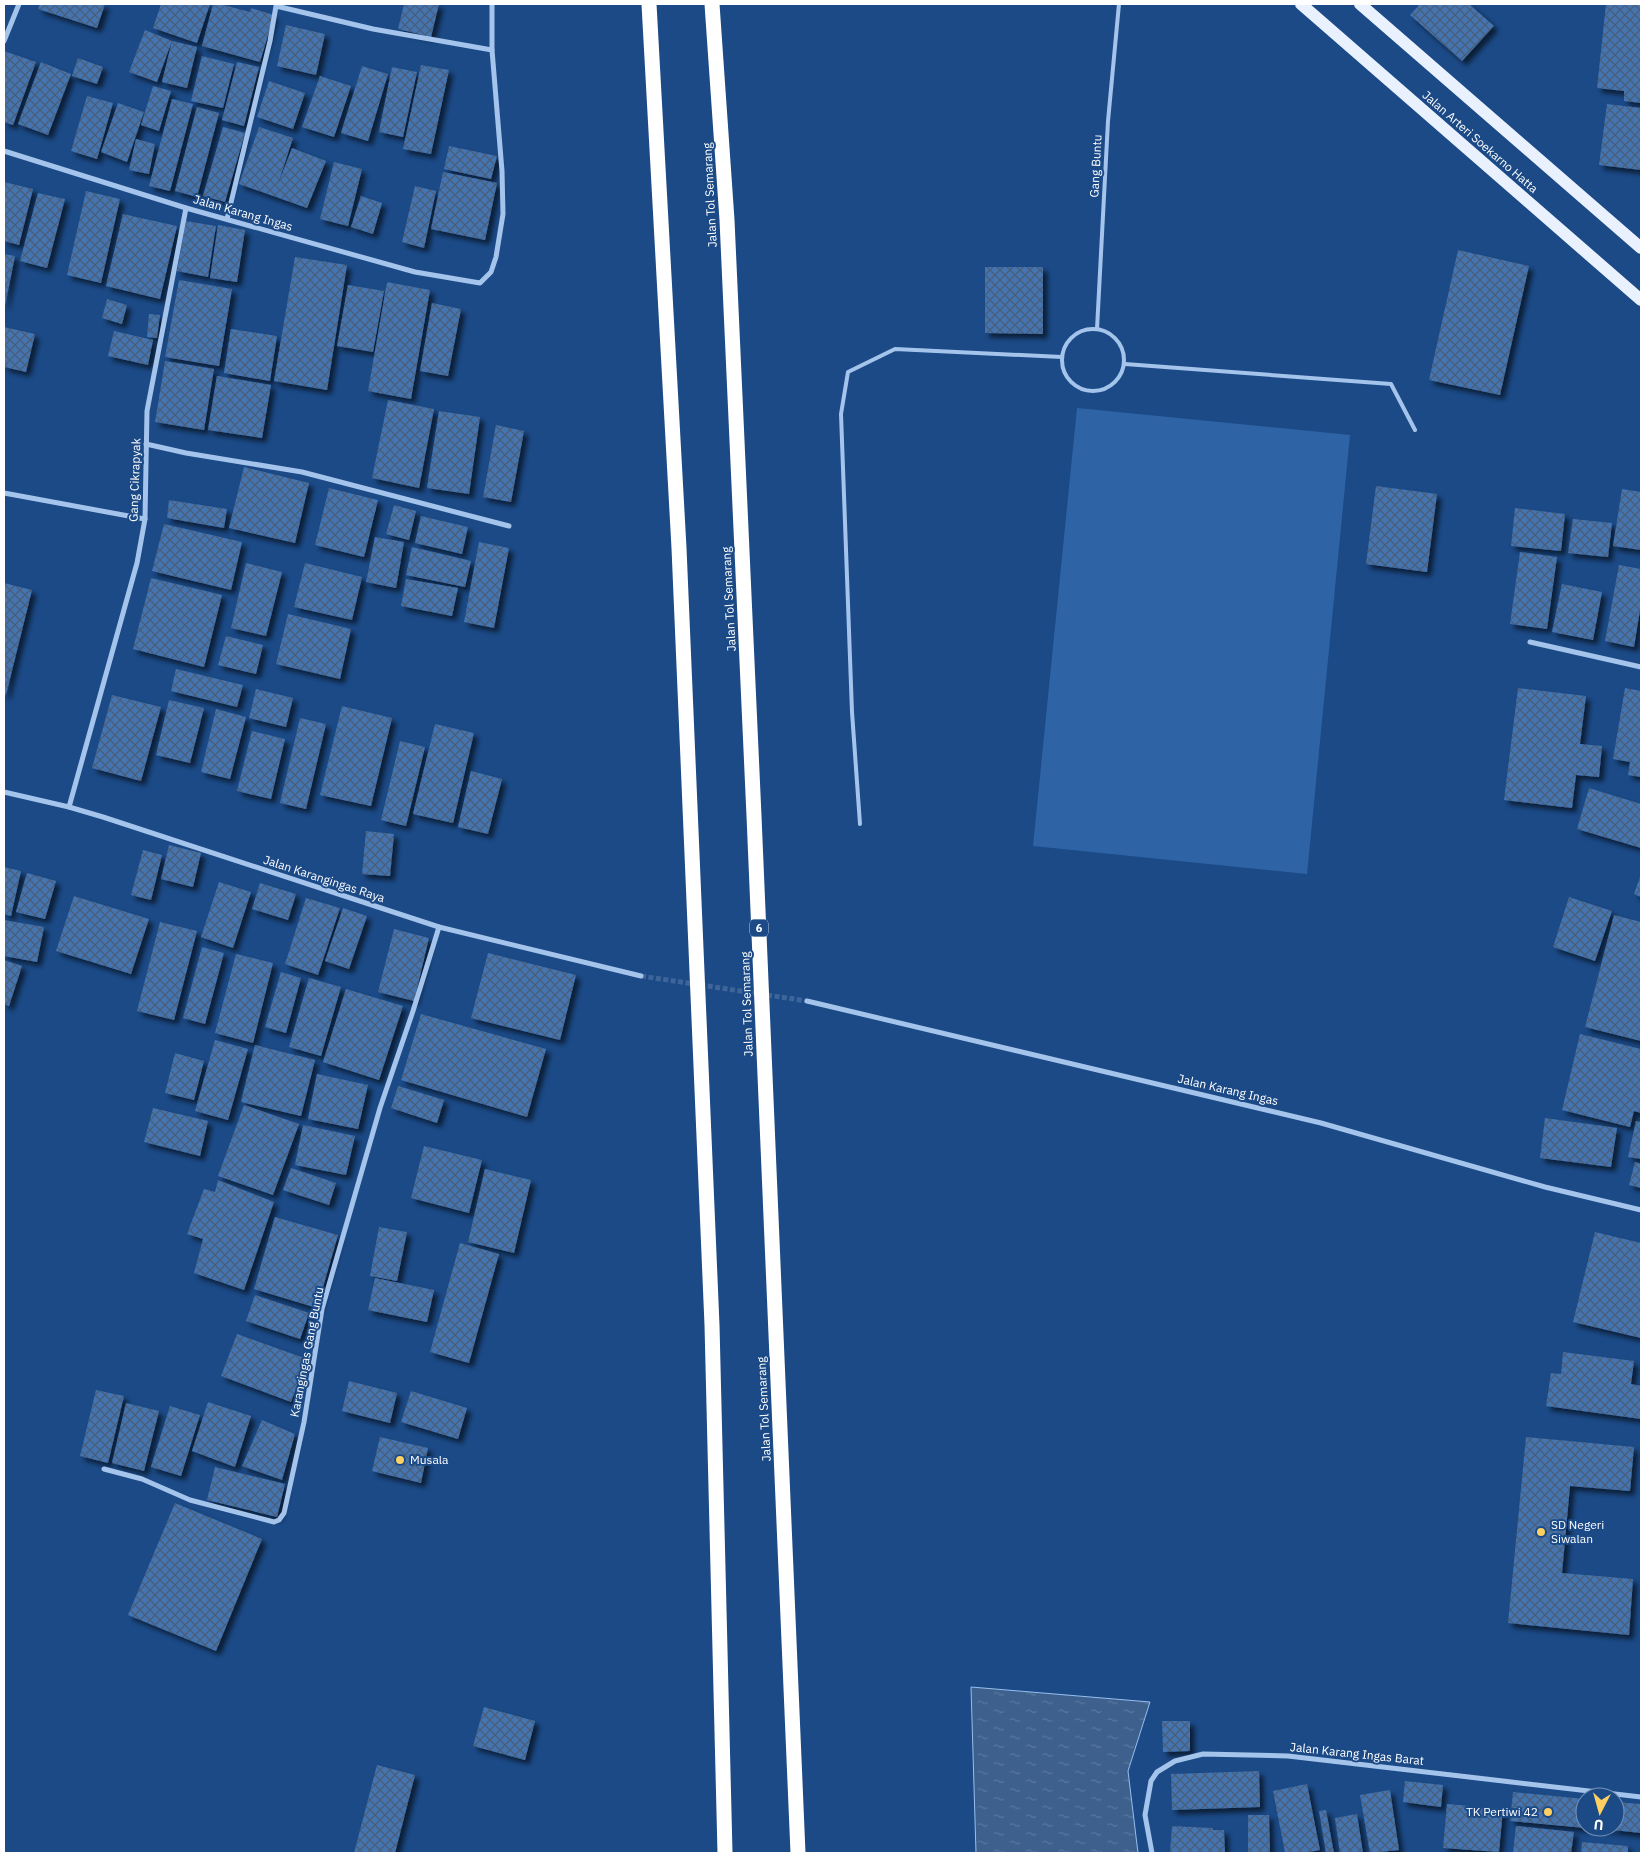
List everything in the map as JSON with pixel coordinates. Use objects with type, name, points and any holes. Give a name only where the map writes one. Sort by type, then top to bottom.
[{"type":"highway","points":[[649,4],[679,548],[712,1316],[725,1853]]},
{"type":"highway","name":"Jalan Tol Semarang","points":[[712,4],[728,239],[798,1853]]},
{"type":"main road","name":"Jalan Arteri Soekarno Hatta","points":[[1301,4],[1641,300]]},
{"type":"main road","name":"Jalan Arteri Soekarno Hatta","points":[[1360,4],[1641,248]]},
{"type":"street","points":[[4,41],[19,4]]},
{"type":"street","points":[[227,219],[270,41],[273,5],[373,29],[492,50],[492,4]]},
{"type":"street","name":"Jalan Karang Ingas","points":[[4,151],[186,208],[415,272],[480,283],[491,272],[496,257],[503,214],[502,171],[492,50]]},
{"type":"street","name":"Gang Cikrapyak","points":[[69,807],[137,563],[145,519],[147,411],[186,208]]},
{"type":"street","points":[[146,444],[186,453],[302,472],[509,526]]},
{"type":"street","points":[[4,494],[145,519]]},
{"type":"street","points":[[1530,642],[1641,666]]},
{"type":"street","name":"Jalan Karangingas Raya","points":[[4,792],[69,807],[439,927],[641,976]]},
{"type":"street","name":"Karangingas Gang Buntu","points":[[104,1469],[142,1479],[190,1500],[274,1522],[279,1520],[284,1513],[304,1422],[322,1310],[380,1108],[439,927]]},
{"type":"street","name":"Jalan Karang Ingas","points":[[807,1001],[1320,1123],[1545,1186],[1641,1210]]},
{"type":"street","name":"Jalan Karang Ingas Barat","points":[[1152,1853],[1145,1815],[1151,1782],[1158,1772],[1176,1761],[1203,1754],[1288,1756],[1641,1797]]},
{"type":"lane","name":"Gang Buntu","points":[[1097,329],[1108,121],[1119,4]]},
{"type":"lane","points":[[1097,329],[1109,332],[1118,340],[1124,352],[1125,364],[1121,376],[1113,385],[1102,391],[1090,392],[1078,388],[1069,380],[1063,370],[1062,357],[1065,345],[1073,336],[1084,330],[1097,329]]},
{"type":"lane","points":[[860,824],[852,712],[841,414],[848,372],[895,349],[1062,357]]},
{"type":"lane","points":[[1125,364],[1391,384],[1415,430]]},
{"type":"shaded area","points":[[1077,408],[1350,435],[1307,874],[1033,846]]},
{"type":"water","points":[[971,1687],[1150,1702],[1128,1771],[1138,1853],[976,1853]]},
{"type":"building","points":[[40,4],[105,4],[97,28],[38,9]]},
{"type":"building","points":[[161,4],[210,4],[197,43],[153,28]]},
{"type":"building","points":[[213,4],[250,12],[251,8],[274,15],[260,62],[202,46]]},
{"type":"building","points":[[404,4],[439,4],[431,37],[398,29]]},
{"type":"building","points":[[1420,4],[1469,4],[1494,26],[1462,61],[1410,15]]},
{"type":"building","points":[[1606,4],[1641,4],[1641,103],[1624,101],[1624,91],[1597,88]]},
{"type":"building","points":[[286,25],[325,34],[316,75],[277,66]]},
{"type":"building","points":[[145,30],[172,41],[157,82],[129,72]]},
{"type":"building","points":[[172,41],[197,47],[187,88],[162,82]]},
{"type":"building","points":[[4,51],[36,62],[13,125],[4,122]]},
{"type":"building","points":[[202,56],[234,64],[223,108],[191,101]]},
{"type":"building","points":[[78,58],[103,67],[97,84],[72,76]]},
{"type":"building","points":[[41,62],[71,74],[48,135],[18,124]]},
{"type":"building","points":[[237,62],[259,67],[244,126],[222,120]]},
{"type":"building","points":[[421,65],[449,70],[431,154],[403,149]]},
{"type":"building","points":[[362,66],[388,74],[368,141],[341,133]]},
{"type":"building","points":[[392,67],[417,72],[403,137],[379,132]]},
{"type":"building","points":[[320,76],[351,86],[334,137],[302,127]]},
{"type":"building","points":[[269,81],[305,93],[293,129],[257,117]]},
{"type":"building","points":[[153,86],[171,91],[159,131],[141,125]]},
{"type":"building","points":[[87,96],[113,103],[97,159],[71,151]]},
{"type":"building","points":[[172,99],[193,104],[170,191],[149,186]]},
{"type":"building","points":[[118,103],[144,112],[127,162],[101,152]]},
{"type":"building","points":[[1607,104],[1641,108],[1641,170],[1599,165]]},
{"type":"building","points":[[197,107],[219,113],[197,197],[175,191]]},
{"type":"building","points":[[223,127],[245,133],[225,202],[203,196]]},
{"type":"building","points":[[259,127],[293,138],[278,184],[292,148],[326,161],[307,208],[239,184]]},
{"type":"building","points":[[136,139],[155,144],[149,174],[129,170]]},
{"type":"building","points":[[449,146],[497,156],[491,179],[444,169]]},
{"type":"building","points":[[334,162],[362,169],[348,226],[320,219]]},
{"type":"building","points":[[443,172],[497,183],[485,240],[431,229]]},
{"type":"building","points":[[4,182],[33,189],[19,245],[4,241]]},
{"type":"building","points":[[415,186],[436,191],[424,248],[402,242]]},
{"type":"building","points":[[86,191],[120,199],[101,283],[67,275]]},
{"type":"building","points":[[38,193],[65,199],[47,268],[20,261]]},
{"type":"building","points":[[361,196],[382,203],[373,234],[351,227]]},
{"type":"building","points":[[123,214],[177,226],[160,299],[106,286]]},
{"type":"building","points":[[186,221],[216,226],[208,277],[177,271]]},
{"type":"building","points":[[218,225],[245,230],[237,282],[210,278]]},
{"type":"building","points":[[1458,250],[1529,266],[1500,395],[1429,380]]},
{"type":"building","points":[[4,254],[15,256],[5,306],[4,306]]},
{"type":"building","points":[[295,257],[347,265],[327,390],[274,381]]},
{"type":"building","points":[[985,267],[1043,267],[1043,334],[985,333]]},
{"type":"building","points":[[179,280],[232,289],[219,366],[165,357]]},
{"type":"building","points":[[387,282],[430,290],[411,399],[368,391]]},
{"type":"building","points":[[348,285],[384,291],[373,352],[337,346]]},
{"type":"building","points":[[107,299],[127,305],[122,324],[102,318]]},
{"type":"building","points":[[432,303],[461,309],[448,376],[420,371]]},
{"type":"building","points":[[149,314],[160,315],[157,338],[147,337]]},
{"type":"building","points":[[4,327],[35,334],[26,372],[4,367]]},
{"type":"building","points":[[231,329],[277,336],[270,381],[224,373]]},
{"type":"building","points":[[114,331],[153,340],[148,365],[108,356]]},
{"type":"building","points":[[165,361],[214,369],[204,430],[155,422]]},
{"type":"building","points":[[217,376],[271,385],[262,438],[208,430]]},
{"type":"building","points":[[388,400],[434,409],[419,488],[372,478]]},
{"type":"building","points":[[439,411],[480,417],[469,494],[427,488]]},
{"type":"building","points":[[496,425],[524,431],[511,502],[483,497]]},
{"type":"building","points":[[244,467],[309,483],[295,543],[229,528]]},
{"type":"building","points":[[1376,486],[1437,494],[1427,572],[1366,564]]},
{"type":"building","points":[[329,488],[378,500],[364,557],[315,545]]},
{"type":"building","points":[[1622,489],[1641,492],[1641,550],[1613,546]]},
{"type":"building","points":[[169,500],[227,509],[224,528],[167,518]]},
{"type":"building","points":[[394,505],[416,511],[409,540],[386,534]]},
{"type":"building","points":[[1515,508],[1565,514],[1561,551],[1511,546]]},
{"type":"building","points":[[421,516],[468,527],[462,554],[415,543]]},
{"type":"building","points":[[1573,519],[1612,523],[1608,557],[1568,553]]},
{"type":"building","points":[[164,524],[242,542],[231,590],[152,571]]},
{"type":"building","points":[[375,537],[404,542],[396,588],[366,582]]},
{"type":"building","points":[[479,542],[509,548],[494,628],[464,622]]},
{"type":"building","points":[[412,547],[471,561],[465,587],[406,575]]},
{"type":"building","points":[[1520,552],[1557,557],[1547,629],[1510,624]]},
{"type":"building","points":[[246,563],[282,572],[266,636],[231,628]]},
{"type":"building","points":[[305,563],[362,577],[352,620],[294,607]]},
{"type":"building","points":[[1619,565],[1641,569],[1641,604],[1634,647],[1605,641]]},
{"type":"building","points":[[151,578],[222,595],[204,667],[133,649]]},
{"type":"building","points":[[406,579],[458,588],[452,616],[401,606]]},
{"type":"building","points":[[4,583],[32,590],[6,695],[4,695]]},
{"type":"building","points":[[1562,584],[1602,592],[1593,640],[1552,632]]},
{"type":"building","points":[[288,614],[351,629],[340,679],[276,664]]},
{"type":"building","points":[[226,636],[263,645],[256,674],[218,665]]},
{"type":"building","points":[[176,669],[243,685],[237,707],[171,691]]},
{"type":"building","points":[[1518,688],[1586,696],[1580,744],[1602,746],[1599,777],[1576,775],[1572,808],[1504,800]]},
{"type":"building","points":[[1625,688],[1641,691],[1641,777],[1628,775],[1630,762],[1613,759]]},
{"type":"building","points":[[256,689],[293,698],[286,727],[249,718]]},
{"type":"building","points":[[112,695],[161,707],[141,781],[92,768]]},
{"type":"building","points":[[169,700],[204,708],[190,763],[156,755]]},
{"type":"building","points":[[342,706],[392,718],[371,806],[320,795]]},
{"type":"building","points":[[216,709],[246,717],[230,779],[201,772]]},
{"type":"building","points":[[300,718],[326,724],[306,809],[280,803]]},
{"type":"building","points":[[435,724],[474,733],[453,823],[413,814]]},
{"type":"building","points":[[252,731],[285,739],[271,799],[237,791]]},
{"type":"building","points":[[400,741],[425,747],[406,826],[381,820]]},
{"type":"building","points":[[471,771],[502,779],[488,834],[458,827]]},
{"type":"building","points":[[1589,788],[1641,804],[1641,848],[1577,829]]},
{"type":"building","points":[[366,831],[394,834],[390,876],[362,874]]},
{"type":"building","points":[[169,845],[201,853],[193,887],[161,879]]},
{"type":"building","points":[[143,850],[162,855],[151,900],[131,895]]},
{"type":"building","points":[[4,867],[21,871],[11,916],[4,914]]},
{"type":"building","points":[[27,873],[56,881],[45,919],[16,912]]},
{"type":"building","points":[[1641,874],[1641,897],[1634,894]]},
{"type":"building","points":[[219,882],[251,892],[233,948],[201,937]]},
{"type":"building","points":[[260,883],[296,894],[288,920],[252,909]]},
{"type":"building","points":[[74,896],[149,919],[131,974],[56,951]]},
{"type":"building","points":[[1569,897],[1612,911],[1595,961],[1553,947]]},
{"type":"building","points":[[306,898],[340,908],[318,975],[285,964]]},
{"type":"building","points":[[343,908],[367,916],[349,969],[325,961]]},
{"type":"building","points":[[1614,915],[1641,922],[1641,1041],[1585,1027]]},
{"type":"building","points":[[4,920],[44,927],[37,962],[4,956]]},
{"type":"building","points":[[160,922],[197,931],[174,1020],[137,1011]]},
{"type":"building","points":[[394,929],[429,938],[414,1001],[378,992]]},
{"type":"building","points":[[202,947],[224,953],[205,1024],[183,1018]]},
{"type":"building","points":[[488,953],[576,975],[560,1040],[471,1018]]},
{"type":"building","points":[[236,954],[273,963],[253,1043],[215,1033]]},
{"type":"building","points":[[4,960],[22,966],[9,1006],[4,1004]]},
{"type":"building","points":[[281,972],[301,978],[286,1033],[265,1027]]},
{"type":"building","points":[[309,978],[341,987],[321,1056],[289,1047]]},
{"type":"building","points":[[346,989],[403,1006],[379,1080],[323,1062]]},
{"type":"building","points":[[421,1014],[546,1049],[527,1117],[401,1080]]},
{"type":"building","points":[[1580,1034],[1641,1049],[1641,1113],[1634,1111],[1630,1127],[1562,1110]]},
{"type":"building","points":[[215,1040],[248,1049],[228,1120],[195,1111]]},
{"type":"building","points":[[255,1045],[315,1060],[301,1116],[241,1102]]},
{"type":"building","points":[[175,1053],[204,1061],[194,1100],[165,1093]]},
{"type":"building","points":[[317,1074],[368,1085],[358,1129],[308,1119]]},
{"type":"building","points":[[398,1086],[444,1100],[437,1123],[391,1108]]},
{"type":"building","points":[[244,1105],[299,1124],[273,1195],[218,1176]]},
{"type":"building","points":[[153,1108],[208,1121],[200,1156],[144,1142]]},
{"type":"building","points":[[1545,1118],[1617,1128],[1611,1167],[1540,1158]]},
{"type":"building","points":[[1636,1121],[1641,1122],[1641,1159],[1628,1157]]},
{"type":"building","points":[[303,1125],[355,1136],[346,1175],[295,1165]]},
{"type":"building","points":[[424,1146],[482,1160],[469,1213],[411,1198]]},
{"type":"building","points":[[1635,1162],[1641,1164],[1641,1188],[1629,1185]]},
{"type":"building","points":[[291,1168],[336,1183],[329,1205],[283,1190]]},
{"type":"building","points":[[485,1169],[531,1180],[514,1253],[468,1242]]},
{"type":"building","points":[[218,1180],[274,1202],[244,1290],[194,1273],[203,1239],[187,1234],[204,1189],[215,1192]]},
{"type":"building","points":[[275,1217],[338,1235],[317,1308],[254,1289]]},
{"type":"building","points":[[379,1227],[407,1232],[397,1281],[370,1276]]},
{"type":"building","points":[[1595,1232],[1641,1243],[1641,1338],[1573,1322]]},
{"type":"building","points":[[460,1243],[499,1254],[469,1363],[430,1352]]},
{"type":"building","points":[[375,1278],[434,1290],[427,1322],[368,1310]]},
{"type":"building","points":[[255,1295],[309,1313],[300,1339],[246,1321]]},
{"type":"building","points":[[237,1334],[307,1359],[291,1402],[221,1376]]},
{"type":"building","points":[[1563,1352],[1634,1361],[1631,1384],[1641,1386],[1641,1419],[1546,1406],[1551,1373],[1561,1374]]},
{"type":"building","points":[[349,1381],[397,1393],[390,1423],[342,1411]]},
{"type":"building","points":[[96,1390],[124,1396],[108,1463],[80,1456]]},
{"type":"building","points":[[411,1391],[467,1408],[458,1439],[401,1422]]},
{"type":"building","points":[[208,1402],[251,1416],[235,1467],[192,1451]]},
{"type":"building","points":[[126,1403],[159,1411],[144,1471],[112,1463]]},
{"type":"building","points":[[170,1406],[200,1415],[181,1476],[151,1467]]},
{"type":"building","points":[[262,1420],[295,1434],[282,1480],[242,1466]]},
{"type":"building","name":"Musala","points":[[380,1437],[428,1448],[421,1483],[372,1471]]},
{"type":"building","name":"SD Negeri Siwalan","points":[[1526,1437],[1634,1447],[1630,1491],[1570,1486],[1562,1573],[1633,1579],[1629,1635],[1508,1623]]},
{"type":"building","points":[[215,1467],[285,1484],[277,1517],[207,1500]]},
{"type":"building","points":[[175,1503],[262,1539],[216,1651],[128,1615]]},
{"type":"building","points":[[484,1707],[535,1721],[525,1760],[473,1746]]},
{"type":"building","points":[[1162,1721],[1190,1721],[1190,1751],[1163,1752]]},
{"type":"building","points":[[377,1765],[415,1775],[395,1853],[354,1853]]},
{"type":"building","points":[[1259,1771],[1260,1807],[1172,1810],[1171,1774]]},
{"type":"building","points":[[1405,1781],[1443,1785],[1441,1807],[1403,1802]]},
{"type":"building","points":[[1307,1784],[1320,1850],[1304,1853],[1285,1853],[1273,1791]]},
{"type":"building","points":[[1390,1790],[1399,1850],[1370,1853],[1360,1795]]},
{"type":"building","name":"TK Pertiwi 42","points":[[1513,1792],[1575,1798],[1575,1827],[1510,1821]]},
{"type":"building","points":[[1625,1803],[1641,1804],[1641,1833],[1625,1831]]},
{"type":"building","points":[[1447,1804],[1503,1809],[1499,1852],[1443,1848]]},
{"type":"building","points":[[1326,1810],[1334,1853],[1326,1853],[1319,1811]]},
{"type":"building","points":[[1357,1814],[1363,1853],[1340,1853],[1335,1818]]},
{"type":"building","points":[[1248,1815],[1269,1815],[1270,1853],[1248,1853]]},
{"type":"building","points":[[1172,1826],[1224,1830],[1225,1853],[1170,1853]]},
{"type":"building","points":[[1516,1826],[1574,1832],[1571,1853],[1513,1853]]},
{"type":"building","points":[[1582,1842],[1628,1846],[1628,1853],[1581,1853]]},
{"type":"tunnel","points":[[641,976],[807,1001]]},
{"type":"place","name":"Musala","points":[[400,1460]]},
{"type":"place","name":"SD Negeri Siwalan","points":[[1541,1532]]},
{"type":"place","name":"TK Pertiwi 42","points":[[1548,1812]]}]
